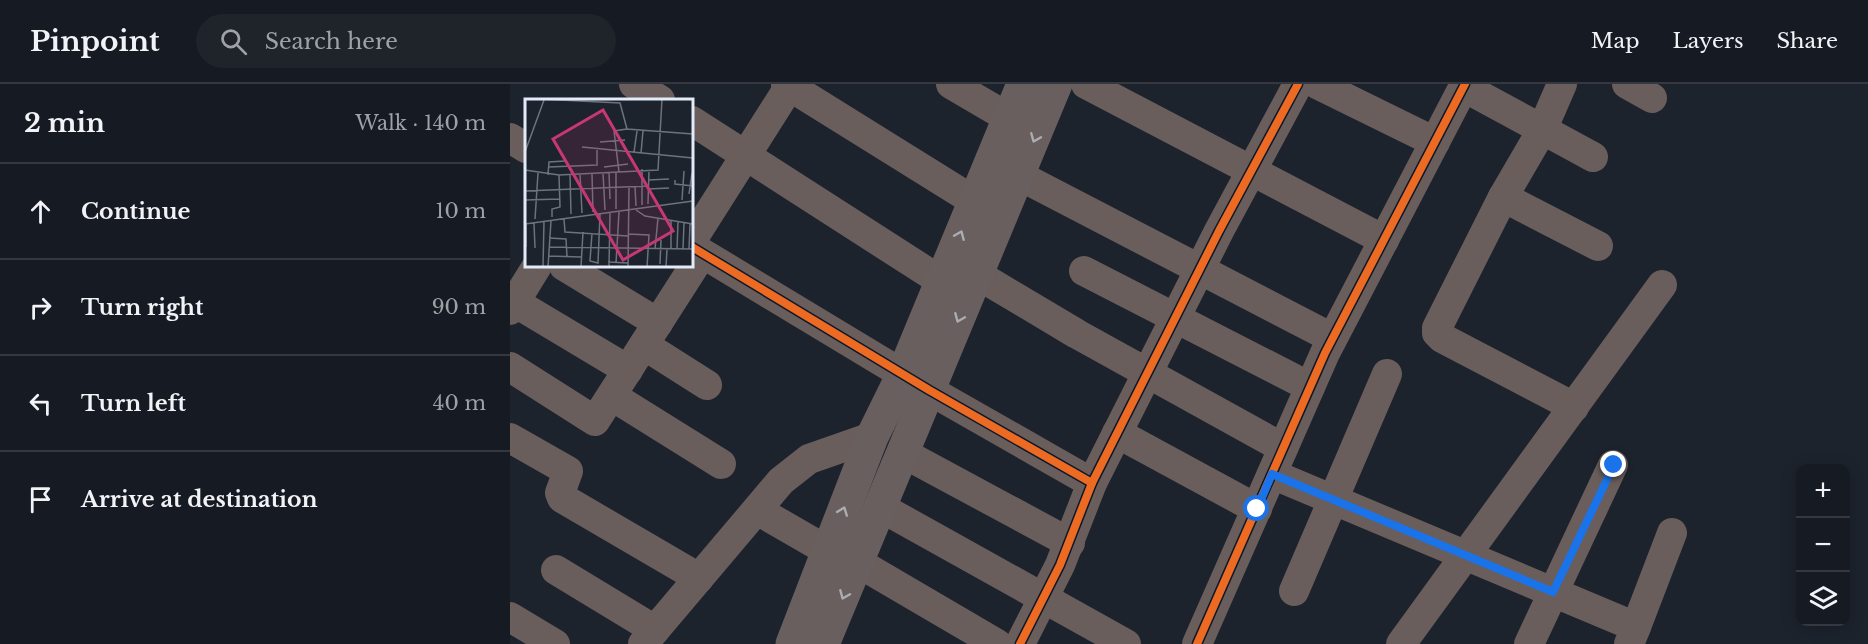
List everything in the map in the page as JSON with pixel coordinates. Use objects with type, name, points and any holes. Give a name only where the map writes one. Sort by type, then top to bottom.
[{"type":"main road","points":[[792,644],[843,557],[880,507],[903,453],[916,382],[941,281],[1023,84]]},
{"type":"main road","points":[[823,644],[872,437],[916,382],[978,275],[1056,84]]},
{"type":"street","points":[[951,84],[1009,118]]},
{"type":"street","points":[[1086,84],[1384,240]]},
{"type":"street","points":[[1020,644],[1070,543],[1092,483],[1199,271],[1298,84]]},
{"type":"street","points":[[1317,84],[1435,141]]},
{"type":"street","points":[[1562,84],[1542,130],[1503,197],[1437,328],[1437,333],[1574,407]]},
{"type":"street","points":[[975,201],[789,85],[745,155],[695,247],[916,382],[1092,483]]},
{"type":"street","points":[[1197,644],[1332,338],[1464,85],[1593,157]]},
{"type":"street","points":[[693,122],[941,281]]},
{"type":"street","points":[[510,138],[525,147]]},
{"type":"street","points":[[1020,176],[1199,271],[1332,338]]},
{"type":"street","points":[[1503,197],[1598,246]]},
{"type":"street","points":[[536,267],[512,306],[628,370]]},
{"type":"street","points":[[565,267],[651,334],[707,385]]},
{"type":"street","points":[[510,366],[595,421],[651,334],[685,267]]},
{"type":"street","points":[[1084,271],[1174,320],[1310,387]]},
{"type":"street","points":[[978,275],[1077,334],[1149,373],[1332,499],[1553,592],[1632,635],[1672,533]]},
{"type":"street","points":[[1401,644],[1662,285]]},
{"type":"street","points":[[1294,591],[1387,374]]},
{"type":"street","points":[[612,396],[721,464]]},
{"type":"street","points":[[1117,433],[1257,509]]},
{"type":"street","points":[[556,570],[649,637],[781,482],[809,459],[872,437]]},
{"type":"street","points":[[510,438],[568,471],[560,493],[562,498],[699,578]]},
{"type":"street","points":[[903,453],[1070,543]]},
{"type":"street","points":[[1529,644],[1614,465]]},
{"type":"street","points":[[880,507],[1044,596],[1126,644]]},
{"type":"street","points":[[757,510],[990,642]]},
{"type":"street","points":[[510,617],[555,644]]},
{"type":"cycle path","points":[[1020,644],[1060,565],[1092,483],[1219,231],[1298,84]]},
{"type":"cycle path","points":[[1197,644],[1325,353],[1465,84]]},
{"type":"cycle path","points":[[693,248],[929,390],[1092,483]]},
{"type":"route","points":[[1257,509],[1272,474],[1553,592],[1614,465]]}]
